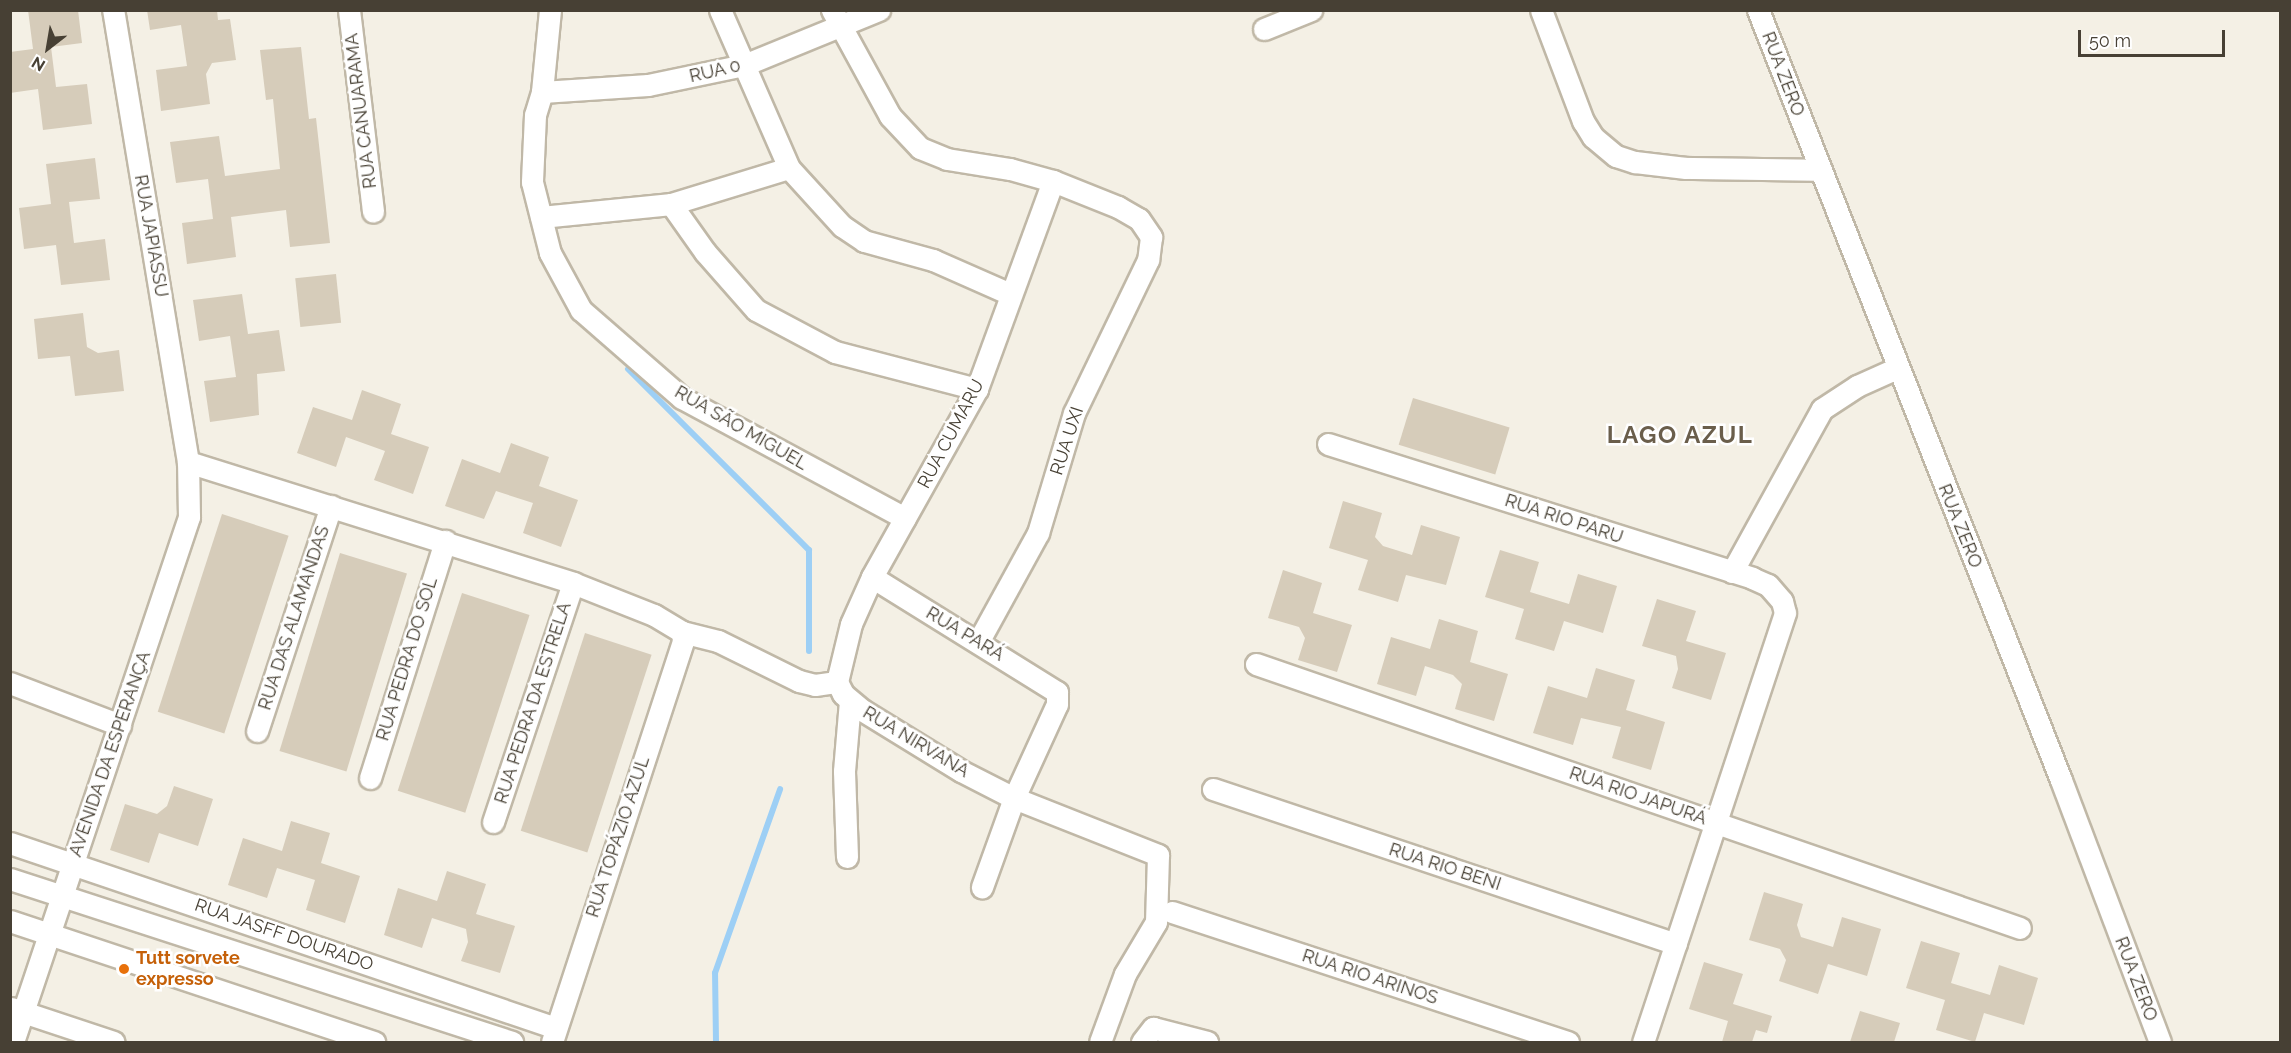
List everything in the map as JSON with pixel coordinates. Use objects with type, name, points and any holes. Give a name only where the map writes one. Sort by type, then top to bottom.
[{"type":"street","name":"RUA JAPIASSU","points":[[113,10],[188,462]]},
{"type":"street","name":"RUA CANUARAMA","points":[[349,10],[373,212]]},
{"type":"street","name":"RUA SÃO MIGUEL","points":[[550,10],[542,92],[536,116],[532,182],[550,253],[581,310],[682,398],[905,518]]},
{"type":"street","points":[[720,10],[789,168],[842,226],[864,241],[933,260],[1010,294]]},
{"type":"street","name":"RUA 0","points":[[542,92],[648,85],[744,65],[836,20],[879,10]]},
{"type":"street","points":[[1264,29],[1311,10]]},
{"type":"street","points":[[1541,10],[1583,121],[1593,137],[1616,156],[1635,162],[1686,168],[1821,170]]},
{"type":"street","name":"RUA ZERO","points":[[1758,10],[2052,758],[2160,1042]]},
{"type":"street","points":[[836,20],[890,116],[920,148],[947,159],[1010,169],[1053,181]]},
{"type":"street","points":[[541,217],[671,204],[789,168]]},
{"type":"street","name":"RUA UXI","points":[[978,642],[1038,533],[1074,413],[1148,260],[1151,237],[1139,219],[1118,207],[1053,181]]},
{"type":"street","name":"RUA CUMARU","points":[[837,682],[848,635],[872,577],[977,389],[1053,181]]},
{"type":"street","points":[[671,204],[705,252],[756,310],[835,352],[977,389]]},
{"type":"street","points":[[1732,572],[1822,409],[1857,386],[1897,368]]},
{"type":"street","name":"RUA RIO PARU","points":[[1328,444],[1768,585],[1782,601],[1785,613],[1714,823]]},
{"type":"street","points":[[188,462],[573,583],[654,615],[682,632],[718,641],[799,681],[815,685],[837,682]]},
{"type":"street","name":"AVENIDA DA ESPERANÇA","points":[[13,1042],[17,1010],[49,933],[189,518],[188,462]]},
{"type":"street","name":"RUA DAS ALAMANDAS","points":[[257,731],[331,506]]},
{"type":"street","name":"RUA PEDRA DO SOL","points":[[370,778],[445,541]]},
{"type":"street","name":"RUA PARÁ","points":[[872,577],[1057,692],[1058,704],[1014,798]]},
{"type":"street","name":"RUA PEDRA DA ESTRELA","points":[[493,822],[573,583]]},
{"type":"street","name":"RUA TOPÁZIO AZUL","points":[[554,1035],[683,641],[682,632]]},
{"type":"street","name":"RUA RIO JAPURÁ","points":[[1256,664],[2020,928]]},
{"type":"street","name":"RUA NIRVANA","points":[[837,682],[850,701],[889,728],[1014,798],[1158,855],[1156,922],[1125,974],[1100,1042]]},
{"type":"street","points":[[10,683],[120,725]]},
{"type":"street","points":[[847,857],[844,771],[850,701]]},
{"type":"street","name":"RUA RIO BENI","points":[[1213,789],[1676,944]]},
{"type":"street","points":[[982,887],[1014,798]]},
{"type":"street","points":[[1643,1042],[1714,823]]},
{"type":"street","name":"RUA JASFF DOURADO","points":[[10,843],[73,863],[554,1035]]},
{"type":"street","points":[[10,879],[512,1042]]},
{"type":"street","name":"RUA RIO ARINOS","points":[[1172,912],[1568,1042]]},
{"type":"street","points":[[10,921],[374,1042]]},
{"type":"street","points":[[17,1010],[114,1042]]},
{"type":"street","points":[[1142,1042],[1153,1028],[1207,1042]]},
{"type":"building","points":[[28,10],[78,10],[82,43],[51,47],[56,87],[87,84],[92,124],[43,130],[38,89],[10,93],[10,52],[33,49]]},
{"type":"building","points":[[147,10],[217,10],[218,20],[207,21],[230,19],[236,60],[212,63],[206,74],[210,104],[161,111],[156,70],[187,66],[181,25],[150,30]]},
{"type":"building","points":[[301,47],[309,119],[316,118],[330,243],[290,247],[286,210],[231,217],[236,257],[187,264],[182,223],[213,219],[208,179],[176,183],[170,142],[219,136],[225,176],[280,169],[273,99],[266,100],[260,50]]},
{"type":"building","points":[[95,158],[100,199],[69,202],[74,243],[105,239],[110,280],[61,285],[56,245],[24,249],[19,208],[51,204],[46,164]]},
{"type":"building","points":[[336,274],[341,323],[300,327],[295,278]]},
{"type":"building","points":[[242,294],[248,334],[279,330],[285,371],[257,374],[259,415],[210,422],[204,381],[236,377],[230,336],[199,341],[193,300]]},
{"type":"building","points":[[83,313],[87,347],[98,353],[119,350],[124,391],[75,396],[70,356],[38,359],[34,319]]},
{"type":"building","points":[[362,390],[401,404],[391,434],[429,447],[413,494],[374,480],[385,451],[346,437],[336,467],[297,453],[313,407],[352,420]]},
{"type":"building","points":[[1413,398],[1510,428],[1495,474],[1399,445]]},
{"type":"building","points":[[511,443],[549,457],[539,486],[578,500],[561,547],[523,533],[533,503],[496,491],[484,519],[445,506],[462,459],[500,473]]},
{"type":"building","points":[[1343,501],[1382,513],[1375,537],[1383,546],[1412,555],[1421,525],[1460,537],[1446,585],[1406,575],[1398,602],[1358,590],[1368,560],[1329,548]]},
{"type":"building","points":[[222,514],[289,536],[224,733],[158,712]]},
{"type":"building","points":[[1500,550],[1539,562],[1530,592],[1569,604],[1578,574],[1617,586],[1603,633],[1564,621],[1554,651],[1515,639],[1524,609],[1485,597]]},
{"type":"building","points":[[340,553],[407,573],[346,771],[279,751]]},
{"type":"building","points":[[1283,570],[1322,583],[1313,613],[1352,625],[1337,672],[1298,660],[1305,638],[1299,627],[1268,618]]},
{"type":"building","points":[[462,593],[530,615],[465,813],[398,791]]},
{"type":"building","points":[[1657,599],[1696,611],[1686,641],[1726,653],[1711,700],[1672,688],[1678,669],[1676,656],[1642,646]]},
{"type":"building","points":[[1439,619],[1478,631],[1470,662],[1508,674],[1494,721],[1455,709],[1462,684],[1453,675],[1425,666],[1416,696],[1377,684],[1391,637],[1430,649]]},
{"type":"building","points":[[585,633],[652,655],[587,852],[521,831]]},
{"type":"building","points":[[1596,668],[1635,680],[1626,710],[1665,722],[1651,770],[1612,758],[1621,727],[1581,718],[1573,745],[1533,733],[1548,686],[1587,698]]},
{"type":"building","points":[[174,786],[213,799],[198,846],[159,833],[149,863],[110,850],[125,804],[157,814],[167,806]]},
{"type":"building","points":[[291,821],[330,833],[321,863],[360,876],[345,923],[306,910],[315,880],[277,868],[267,898],[228,885],[243,838],[282,851]]},
{"type":"building","points":[[447,871],[486,884],[476,914],[515,926],[500,973],[461,961],[468,942],[466,929],[432,918],[422,948],[384,935],[398,888],[437,901]]},
{"type":"building","points":[[1764,892],[1803,904],[1797,925],[1801,937],[1833,947],[1842,917],[1881,929],[1867,976],[1828,964],[1818,994],[1779,981],[1786,960],[1780,949],[1749,940]]},
{"type":"building","points":[[1921,941],[1960,953],[1951,983],[1990,995],[1999,965],[2038,978],[2024,1025],[1984,1013],[1975,1042],[1936,1030],[1945,1000],[1906,988]]},
{"type":"building","points":[[1704,962],[1743,974],[1733,1004],[1772,1016],[1767,1033],[1756,1030],[1752,1042],[1722,1042],[1728,1021],[1689,1009]]},
{"type":"building","points":[[1860,1011],[1900,1023],[1894,1042],[1850,1042]]},
{"type":"waterway","points":[[628,369],[809,550],[809,651]]},
{"type":"waterway","points":[[716,1042],[715,973],[780,789]]},
{"type":"place","name":"Tutt sorvete expresso","points":[[124,969]]},
{"type":"district","name":"LAGO AZUL","points":[[1680,435]]}]
